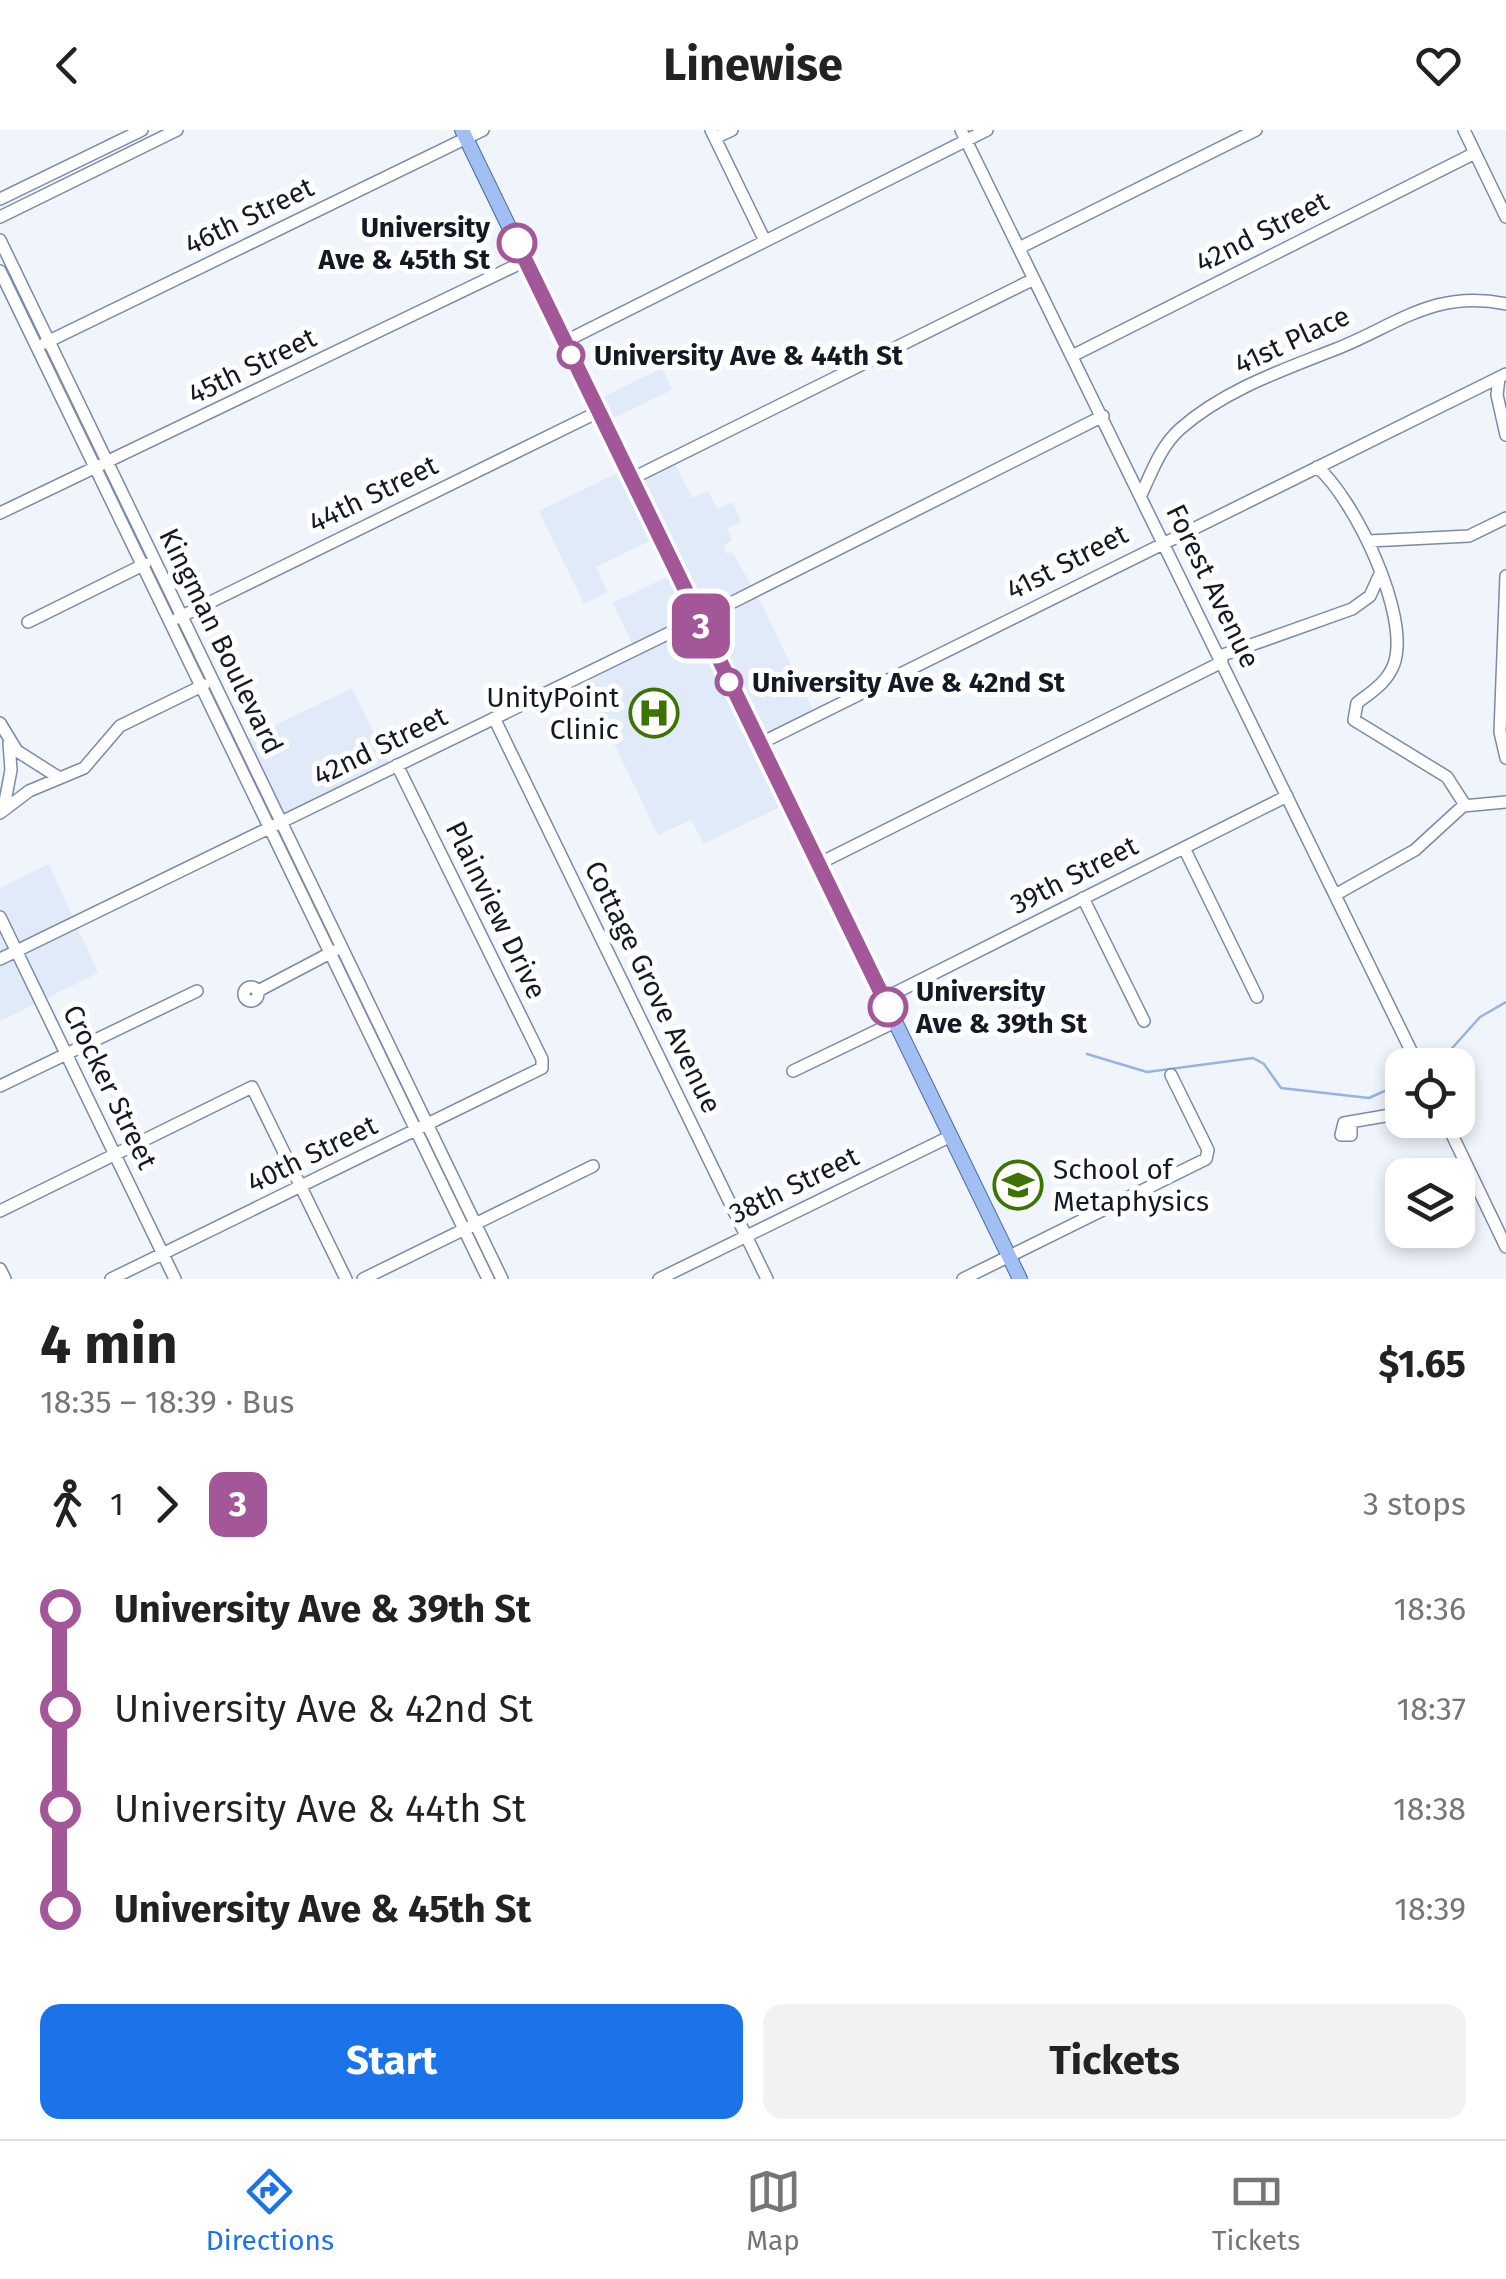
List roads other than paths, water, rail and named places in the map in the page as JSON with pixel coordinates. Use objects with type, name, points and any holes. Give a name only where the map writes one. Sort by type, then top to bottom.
[{"type":"main road","points":[[464,134],[1020,1279]]},
{"type":"street","points":[[0,199],[118,136],[142,130]]},
{"type":"street","points":[[0,217],[176,130]]},
{"type":"street","name":"46th Street","points":[[43,344],[464,134],[483,130]]},
{"type":"street","points":[[732,130],[714,134],[765,241]]},
{"type":"street","points":[[564,342],[963,135],[987,130]]},
{"type":"street","points":[[1019,248],[1256,130]]},
{"type":"street","points":[[1464,130],[1506,217]]},
{"type":"street","name":"Forest Avenue","points":[[963,135],[1410,1048]]},
{"type":"street","points":[[118,136],[125,155]]},
{"type":"street","name":"42nd Street","points":[[1072,356],[1475,153]]},
{"type":"street","name":"Kingman Boulevard","points":[[0,240],[94,466],[176,619],[470,1226],[502,1279]]},
{"type":"street","name":"45th Street","points":[[0,513],[525,261]]},
{"type":"street","name":"Kingman Boulevard","points":[[0,271],[108,464],[148,563]]},
{"type":"street","points":[[631,479],[1034,279]]},
{"type":"street","name":"41st Place","points":[[1142,494],[1159,456],[1180,429],[1291,363],[1333,351],[1378,326],[1449,301],[1506,304]]},
{"type":"street","points":[[1503,376],[1496,395],[1506,436]]},
{"type":"street","name":"41st Street","points":[[759,744],[1503,376]]},
{"type":"street","name":"44th Street","points":[[176,619],[598,412]]},
{"type":"street","name":"42nd Street","points":[[0,959],[698,619],[1103,416]]},
{"type":"street","points":[[1317,466],[1342,491],[1369,542],[1380,573],[1396,653],[1389,675],[1354,707],[1354,720],[1447,776],[1465,805]]},
{"type":"street","points":[[1369,542],[1469,536],[1504,523]]},
{"type":"street","points":[[28,622],[148,563]]},
{"type":"street","points":[[818,864],[1221,659],[1352,609],[1370,596],[1380,573]]},
{"type":"street","points":[[1506,576],[1500,732],[1506,758]]},
{"type":"street","points":[[2,810],[58,777],[84,768],[120,726],[207,683]]},
{"type":"street","name":"Cottage Grove Avenue","points":[[494,718],[767,1279]]},
{"type":"street","points":[[0,723],[8,739],[32,764],[58,777]]},
{"type":"street","points":[[2,810],[12,770],[8,739]]},
{"type":"street","name":"Plainview Drive","points":[[397,765],[542,1059],[542,1068],[535,1074]]},
{"type":"street","name":"39th Street","points":[[883,998],[1288,796]]},
{"type":"street","points":[[1335,895],[1415,850],[1465,805],[1506,802]]},
{"type":"street","points":[[1184,848],[1257,997]]},
{"type":"street","points":[[1084,898],[1144,1021]]},
{"type":"street","name":"Crocker Street","points":[[0,916],[174,1279]]},
{"type":"street","points":[[258,990],[336,950]]},
{"type":"street","points":[[0,1086],[197,991]]},
{"type":"street","points":[[792,1071],[894,1022]]},
{"type":"street","name":"40th Street","points":[[111,1279],[535,1074]]},
{"type":"street","points":[[962,1279],[1203,1161],[1208,1150],[1171,1074]]},
{"type":"street","points":[[0,1210],[250,1088],[346,1279]]},
{"type":"street","points":[[1351,1124],[1385,1117]]},
{"type":"street","name":"38th Street","points":[[659,1279],[950,1136]]},
{"type":"street","points":[[1454,1138],[1506,1246]]},
{"type":"street","points":[[363,1279],[593,1166]]},
{"type":"street","name":"Kingman Boulevard","points":[[470,1226],[488,1279]]},
{"type":"street","points":[[0,1268],[5,1279]]},
{"type":"waterway","points":[[1452,1048],[1480,1017],[1506,1002]]},
{"type":"waterway","points":[[1087,1054],[1147,1072],[1253,1058],[1264,1064],[1281,1088],[1369,1098],[1385,1091]]},
{"type":"place","name":"University Ave & 45th St","points":[[517,243]]},
{"type":"place","name":"University Ave & 44th St","points":[[571,355]]},
{"type":"place","name":"University Ave & 42nd St","points":[[729,682]]},
{"type":"place","name":"UnityPoint Clinic","points":[[654,713]]},
{"type":"place","name":"University Ave & 39th St","points":[[888,1007]]},
{"type":"place","name":"School of Metaphysics","points":[[1018,1185]]}]
